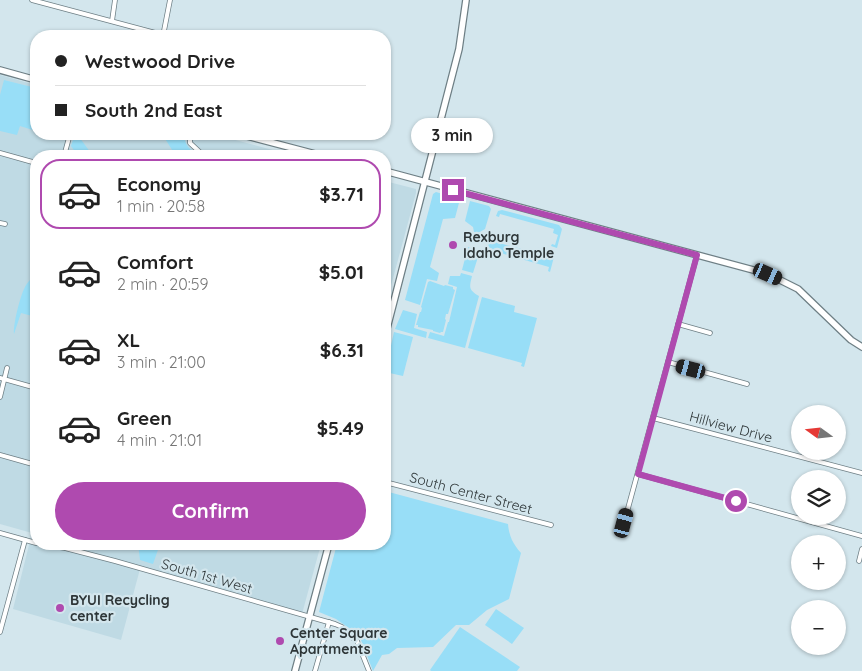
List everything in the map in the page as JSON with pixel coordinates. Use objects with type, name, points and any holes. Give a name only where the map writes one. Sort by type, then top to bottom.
[{"type":"street","points":[[32,0],[145,30]]},
{"type":"street","points":[[112,21],[115,0]]},
{"type":"street","points":[[164,30],[170,0]]},
{"type":"street","points":[[391,313],[459,49],[466,0]]},
{"type":"street","points":[[0,70],[30,78]]},
{"type":"street","points":[[190,140],[198,150]]},
{"type":"street","points":[[262,140],[300,150]]},
{"type":"street","points":[[0,153],[30,161]]},
{"type":"street","points":[[391,173],[768,274],[798,289],[851,340],[862,348]]},
{"type":"street","points":[[624,523],[697,255]]},
{"type":"street","points":[[678,324],[710,333]]},
{"type":"street","points":[[668,362],[747,384]]},
{"type":"street","points":[[0,397],[2,379],[8,368]]},
{"type":"street","points":[[2,379],[30,386]]},
{"type":"street","name":"Hillview Drive","points":[[653,418],[862,474]]},
{"type":"street","points":[[0,455],[30,463]]},
{"type":"street","points":[[638,474],[862,536]]},
{"type":"street","name":"South Center Street","points":[[391,484],[551,525]]},
{"type":"street","points":[[0,532],[30,541]]},
{"type":"street","points":[[0,632],[25,540]]},
{"type":"street","points":[[859,561],[862,549]]},
{"type":"street","name":"South 1st West","points":[[80,550],[310,616],[342,627],[347,634],[357,641],[369,671]]},
{"type":"street","points":[[295,671],[327,550]]},
{"type":"street","points":[[315,671],[329,622]]},
{"type":"shaded area","points":[[0,75],[30,83],[30,140],[235,140],[273,150],[30,150],[30,532],[0,524]]},
{"type":"shaded area","points":[[4,80],[30,86],[30,129],[20,126],[17,135],[0,131],[0,95]]},
{"type":"shaded area","points":[[73,140],[81,140],[89,150],[74,150],[71,146]]},
{"type":"shaded area","points":[[166,140],[185,140],[186,144],[192,150],[172,150]]},
{"type":"shaded area","points":[[391,183],[416,189],[391,286]]},
{"type":"shaded area","points":[[436,192],[460,199],[455,218],[443,219],[430,267],[439,273],[437,281],[427,279],[420,305],[405,300],[433,194]]},
{"type":"shaded area","points":[[470,201],[489,206],[491,209],[485,229],[478,233],[474,232],[473,227],[465,221]]},
{"type":"shaded area","points":[[502,210],[559,225],[562,229],[557,248],[551,246],[552,244],[555,245],[558,235],[553,233],[554,229],[500,214],[499,217],[496,216],[498,211]]},
{"type":"shaded area","points":[[491,236],[493,236],[492,241],[551,257],[555,253],[550,272],[548,271],[549,267],[490,250],[488,255],[486,254]]},
{"type":"shaded area","points":[[468,247],[478,257],[473,273],[462,270]]},
{"type":"shaded area","points":[[461,273],[472,276],[471,288],[479,296],[465,348],[428,338],[430,332],[444,336],[457,287],[448,284],[450,276],[460,276]]},
{"type":"shaded area","points":[[30,280],[30,315],[21,313],[14,334],[16,318],[25,287]]},
{"type":"shaded area","points":[[428,282],[453,287],[455,290],[448,314],[446,314],[443,332],[440,333],[416,325]]},
{"type":"shaded area","points":[[482,297],[515,306],[514,312],[537,318],[524,367],[521,366],[522,363],[468,348]]},
{"type":"shaded area","points":[[403,310],[417,314],[414,328],[427,332],[426,338],[395,329]]},
{"type":"shaded area","points":[[394,332],[413,337],[403,376],[391,373],[391,345]]},
{"type":"shaded area","points":[[391,493],[508,524],[512,540],[521,553],[509,599],[487,610],[469,625],[456,625],[433,647],[397,648],[389,654],[382,655],[373,671],[359,635],[336,619],[319,612],[335,550],[391,550]]},
{"type":"shaded area","points":[[30,541],[30,550],[319,550],[302,614],[140,569],[121,640],[13,609]]},
{"type":"shaded area","points":[[139,550],[158,550],[153,564],[140,560]]},
{"type":"shaded area","points":[[496,609],[524,628],[512,644],[485,625]]},
{"type":"shaded area","points":[[460,627],[520,667],[517,671],[431,671]]},
{"type":"place","name":"Rexburg Idaho Temple","points":[[453,245]]},
{"type":"place","name":"BYUI Recycling center","points":[[60,608]]},
{"type":"place","name":"Center Square Apartments","points":[[280,641]]},
{"type":"route","points":[[453,190],[697,255],[638,474],[736,501]]}]
